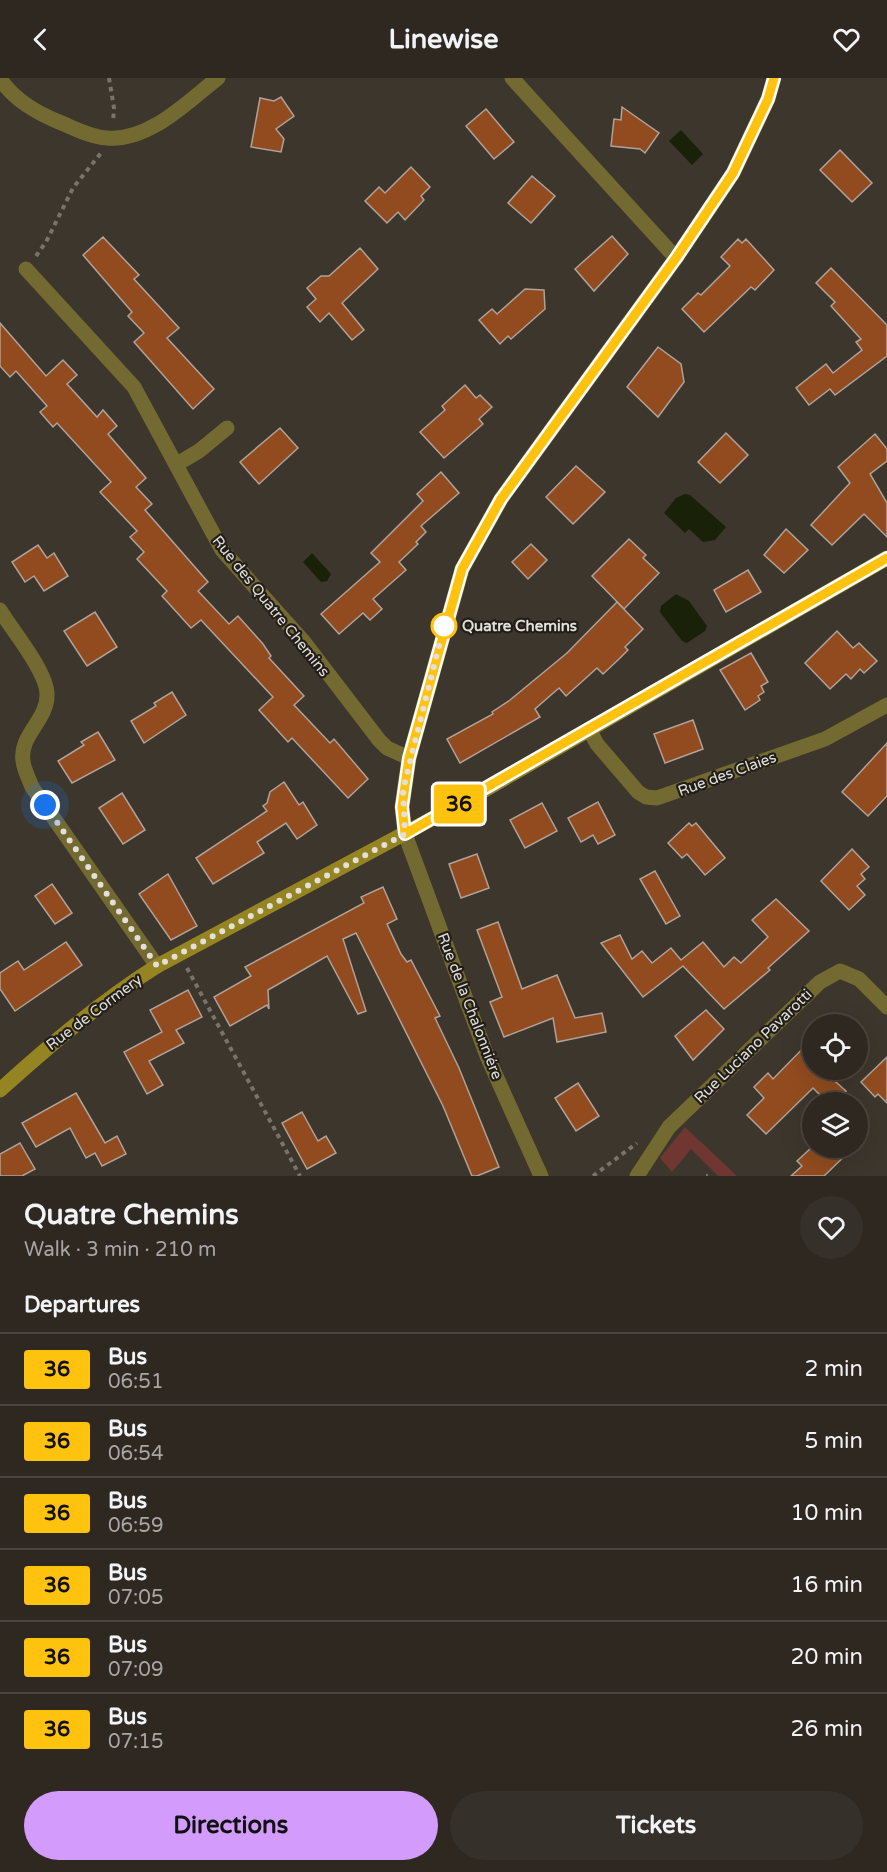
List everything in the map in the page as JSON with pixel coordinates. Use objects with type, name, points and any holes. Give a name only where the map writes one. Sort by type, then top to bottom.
[{"type":"main road","name":"Rue de Cormery","points":[[0,1090],[112,995],[157,966],[405,834],[887,558]]},
{"type":"street","points":[[0,79],[9,92],[37,111],[89,135],[120,138],[148,128],[219,78]]},
{"type":"street","points":[[512,78],[676,258]]},
{"type":"street","name":"Rue de la Chalonniére","points":[[541,1176],[487,1056],[405,834],[402,807],[409,758],[462,569],[501,499],[676,258],[733,173],[768,99],[774,78]]},
{"type":"street","name":"Rue des Quatre Chemins","points":[[26,269],[134,387],[222,550],[304,642],[379,740],[387,748],[409,758]]},
{"type":"street","points":[[177,464],[200,451],[227,428]]},
{"type":"street","points":[[0,610],[38,670],[48,691],[46,709],[23,745],[23,762],[32,787],[157,966]]},
{"type":"street","name":"Rue des Claies","points":[[589,729],[597,744],[638,792],[646,797],[657,798],[825,739],[887,705]]},
{"type":"street","name":"Rue Luciano Pavarotti","points":[[637,1176],[669,1127],[820,982],[840,971],[859,979],[887,1007]]},
{"type":"path","points":[[26,269],[46,242],[73,188],[104,149],[113,121],[114,108],[109,78]]},
{"type":"path","points":[[180,954],[300,1176]]},
{"type":"shaded area","points":[[681,130],[703,154],[692,165],[669,141]]},
{"type":"shaded area","points":[[685,494],[690,495],[726,527],[715,540],[703,542],[689,529],[685,533],[664,513],[676,498]]},
{"type":"shaded area","points":[[312,553],[331,574],[327,581],[321,582],[303,562]]},
{"type":"shaded area","points":[[676,594],[689,601],[707,626],[705,631],[687,643],[682,641],[660,612],[661,606]]},
{"type":"shaded area","points":[[685,1127],[737,1176],[718,1176],[691,1149],[672,1172],[660,1158]]},
{"type":"building","points":[[281,97],[294,116],[276,129],[284,139],[281,152],[251,147],[260,98],[274,101]]},
{"type":"building","points":[[622,107],[659,133],[645,153],[640,149],[611,146],[614,119],[621,120]]},
{"type":"building","points":[[486,109],[514,142],[494,159],[466,126]]},
{"type":"building","points":[[840,150],[872,183],[852,202],[820,170]]},
{"type":"building","points":[[411,167],[430,187],[421,196],[424,200],[405,220],[398,212],[387,223],[365,201],[379,187],[385,193]]},
{"type":"building","points":[[532,176],[555,196],[531,223],[508,203]]},
{"type":"building","points":[[612,236],[628,254],[594,291],[575,269]]},
{"type":"building","points":[[103,237],[139,275],[134,279],[179,328],[167,338],[214,389],[193,409],[134,342],[144,333],[128,316],[132,312],[83,255]]},
{"type":"building","points":[[738,239],[742,243],[746,239],[774,270],[755,290],[751,287],[704,332],[682,309],[698,293],[701,295],[730,266],[721,257]]},
{"type":"building","points":[[360,248],[378,269],[342,303],[364,330],[352,340],[329,313],[320,322],[307,307],[316,299],[307,288],[321,276],[329,276]]},
{"type":"building","points":[[831,268],[887,325],[887,356],[835,395],[830,389],[809,405],[796,388],[826,364],[833,373],[862,350],[856,342],[861,339],[831,306],[835,302],[816,283]]},
{"type":"building","points":[[525,289],[544,290],[545,309],[511,339],[508,336],[500,344],[479,320],[492,309],[497,314]]},
{"type":"building","points":[[0,323],[46,376],[63,360],[77,375],[67,384],[97,417],[103,410],[117,426],[108,434],[146,478],[136,487],[152,504],[145,510],[208,582],[198,591],[229,624],[238,616],[263,644],[271,656],[269,658],[304,696],[294,705],[330,743],[334,739],[368,779],[348,798],[292,738],[288,742],[259,710],[273,697],[201,620],[191,628],[162,596],[167,591],[137,559],[144,552],[130,537],[137,531],[100,492],[111,482],[57,423],[53,427],[40,412],[47,406],[16,371],[10,377],[0,366]]},
{"type":"building","points":[[658,347],[681,364],[684,382],[658,417],[627,387]]},
{"type":"building","points":[[465,385],[476,398],[480,395],[492,407],[479,419],[483,424],[444,458],[420,432],[445,410],[442,406]]},
{"type":"building","points":[[280,428],[298,448],[259,484],[240,462]]},
{"type":"building","points":[[726,433],[748,455],[720,483],[698,462]]},
{"type":"building","points":[[875,434],[887,449],[887,461],[870,474],[887,503],[887,537],[864,514],[832,545],[811,525],[850,483],[838,467]]},
{"type":"building","points":[[576,466],[605,492],[573,524],[546,497]]},
{"type":"building","points":[[441,472],[459,493],[421,526],[426,532],[416,542],[418,544],[399,562],[406,570],[373,599],[382,609],[370,620],[363,613],[339,634],[321,614],[380,562],[371,553],[423,501],[417,494]]},
{"type":"building","points":[[786,529],[808,550],[784,573],[764,555]]},
{"type":"building","points":[[629,539],[646,555],[643,558],[659,573],[624,609],[592,576]]},
{"type":"building","points":[[531,544],[547,560],[528,579],[512,562]]},
{"type":"building","points":[[38,545],[47,558],[54,553],[68,576],[44,591],[34,576],[25,582],[12,562]]},
{"type":"building","points":[[748,570],[761,592],[726,612],[714,590]]},
{"type":"building","points":[[617,602],[643,629],[625,647],[628,650],[603,674],[597,668],[566,696],[559,688],[535,709],[540,717],[460,763],[447,739],[493,714],[492,712],[567,653]]},
{"type":"building","points":[[95,612],[117,647],[87,666],[64,631]]},
{"type":"building","points":[[837,631],[853,648],[859,643],[877,661],[864,673],[860,669],[851,679],[846,674],[830,689],[805,663]]},
{"type":"building","points":[[751,653],[768,682],[761,686],[764,692],[758,696],[760,700],[745,710],[720,670]]},
{"type":"building","points":[[172,692],[186,715],[144,743],[131,721],[156,706],[154,703]]},
{"type":"building","points":[[693,720],[703,749],[665,763],[654,734]]},
{"type":"building","points":[[98,732],[115,760],[72,783],[58,761],[84,745],[81,742]]},
{"type":"building","points":[[887,743],[887,796],[868,816],[842,792]]},
{"type":"building","points":[[284,782],[299,805],[303,802],[317,825],[297,839],[286,823],[257,842],[264,853],[213,884],[196,858],[267,811],[263,806],[267,803],[270,792]]},
{"type":"building","points":[[122,793],[145,830],[123,844],[99,808]]},
{"type":"building","points":[[598,802],[615,835],[598,844],[593,835],[581,842],[568,818]]},
{"type":"building","points":[[542,803],[557,831],[525,848],[510,820]]},
{"type":"building","points":[[689,823],[692,826],[696,823],[725,858],[705,875],[687,854],[682,858],[668,843]]},
{"type":"building","points":[[852,849],[869,867],[861,874],[865,879],[857,886],[865,895],[849,910],[821,881]]},
{"type":"building","points":[[477,854],[489,888],[461,898],[449,864]]},
{"type":"building","points":[[655,871],[680,916],[666,924],[640,879]]},
{"type":"building","points":[[168,874],[197,926],[171,940],[139,894]]},
{"type":"building","points":[[52,884],[72,913],[55,924],[35,896]]},
{"type":"building","points":[[383,887],[397,919],[387,924],[401,954],[407,962],[411,960],[440,1016],[435,1018],[459,1068],[499,1167],[477,1176],[472,1176],[443,1106],[356,933],[343,939],[366,1011],[358,1014],[327,956],[268,990],[269,1009],[267,1005],[230,1026],[214,997],[251,976],[245,967],[364,903],[361,897]]},
{"type":"building","points":[[776,899],[809,931],[768,968],[770,970],[724,1009],[683,966],[643,997],[601,943],[620,935],[632,959],[642,951],[652,963],[671,948],[681,960],[703,942],[724,967],[734,957],[741,963],[768,937],[752,920]]},
{"type":"building","points":[[498,922],[522,989],[557,975],[575,1018],[602,1013],[606,1032],[557,1042],[553,1018],[504,1037],[490,1002],[502,997],[477,930]]},
{"type":"building","points":[[66,942],[82,965],[15,1011],[0,989],[0,973],[18,961],[24,970]]},
{"type":"building","points":[[188,990],[202,1017],[176,1030],[184,1043],[149,1061],[163,1085],[147,1094],[124,1052],[162,1032],[150,1010]]},
{"type":"building","points":[[706,1010],[724,1029],[693,1060],[675,1036]]},
{"type":"building","points":[[802,1049],[802,1080],[834,1080],[846,1091],[817,1092],[813,1088],[809,1092],[802,1092],[802,1099],[766,1134],[747,1115],[764,1098],[754,1087],[768,1073],[773,1079]]},
{"type":"building","points":[[887,1057],[887,1103],[878,1094],[875,1097],[861,1082],[868,1080],[868,1075]]},
{"type":"building","points":[[578,1083],[599,1116],[576,1131],[555,1098]]},
{"type":"building","points":[[76,1093],[105,1143],[117,1136],[126,1154],[102,1166],[95,1153],[86,1158],[70,1128],[36,1147],[22,1123]]},
{"type":"building","points":[[302,1112],[318,1141],[326,1136],[336,1153],[307,1169],[282,1123]]},
{"type":"building","points":[[20,1143],[35,1169],[22,1176],[0,1176],[0,1154]]},
{"type":"building","points":[[802,1156],[843,1158],[824,1176],[791,1176],[802,1166],[797,1161]]},
{"type":"bus line","name":"36","points":[[774,78],[768,99],[733,173],[676,258],[501,499],[462,569],[444,626],[409,758],[402,807],[405,834],[887,558]]},
{"type":"place","name":"Quatre Chemins","points":[[444,626]]},
{"type":"route","points":[[45,805],[157,966],[405,834],[403,790],[409,758],[444,626]]}]
